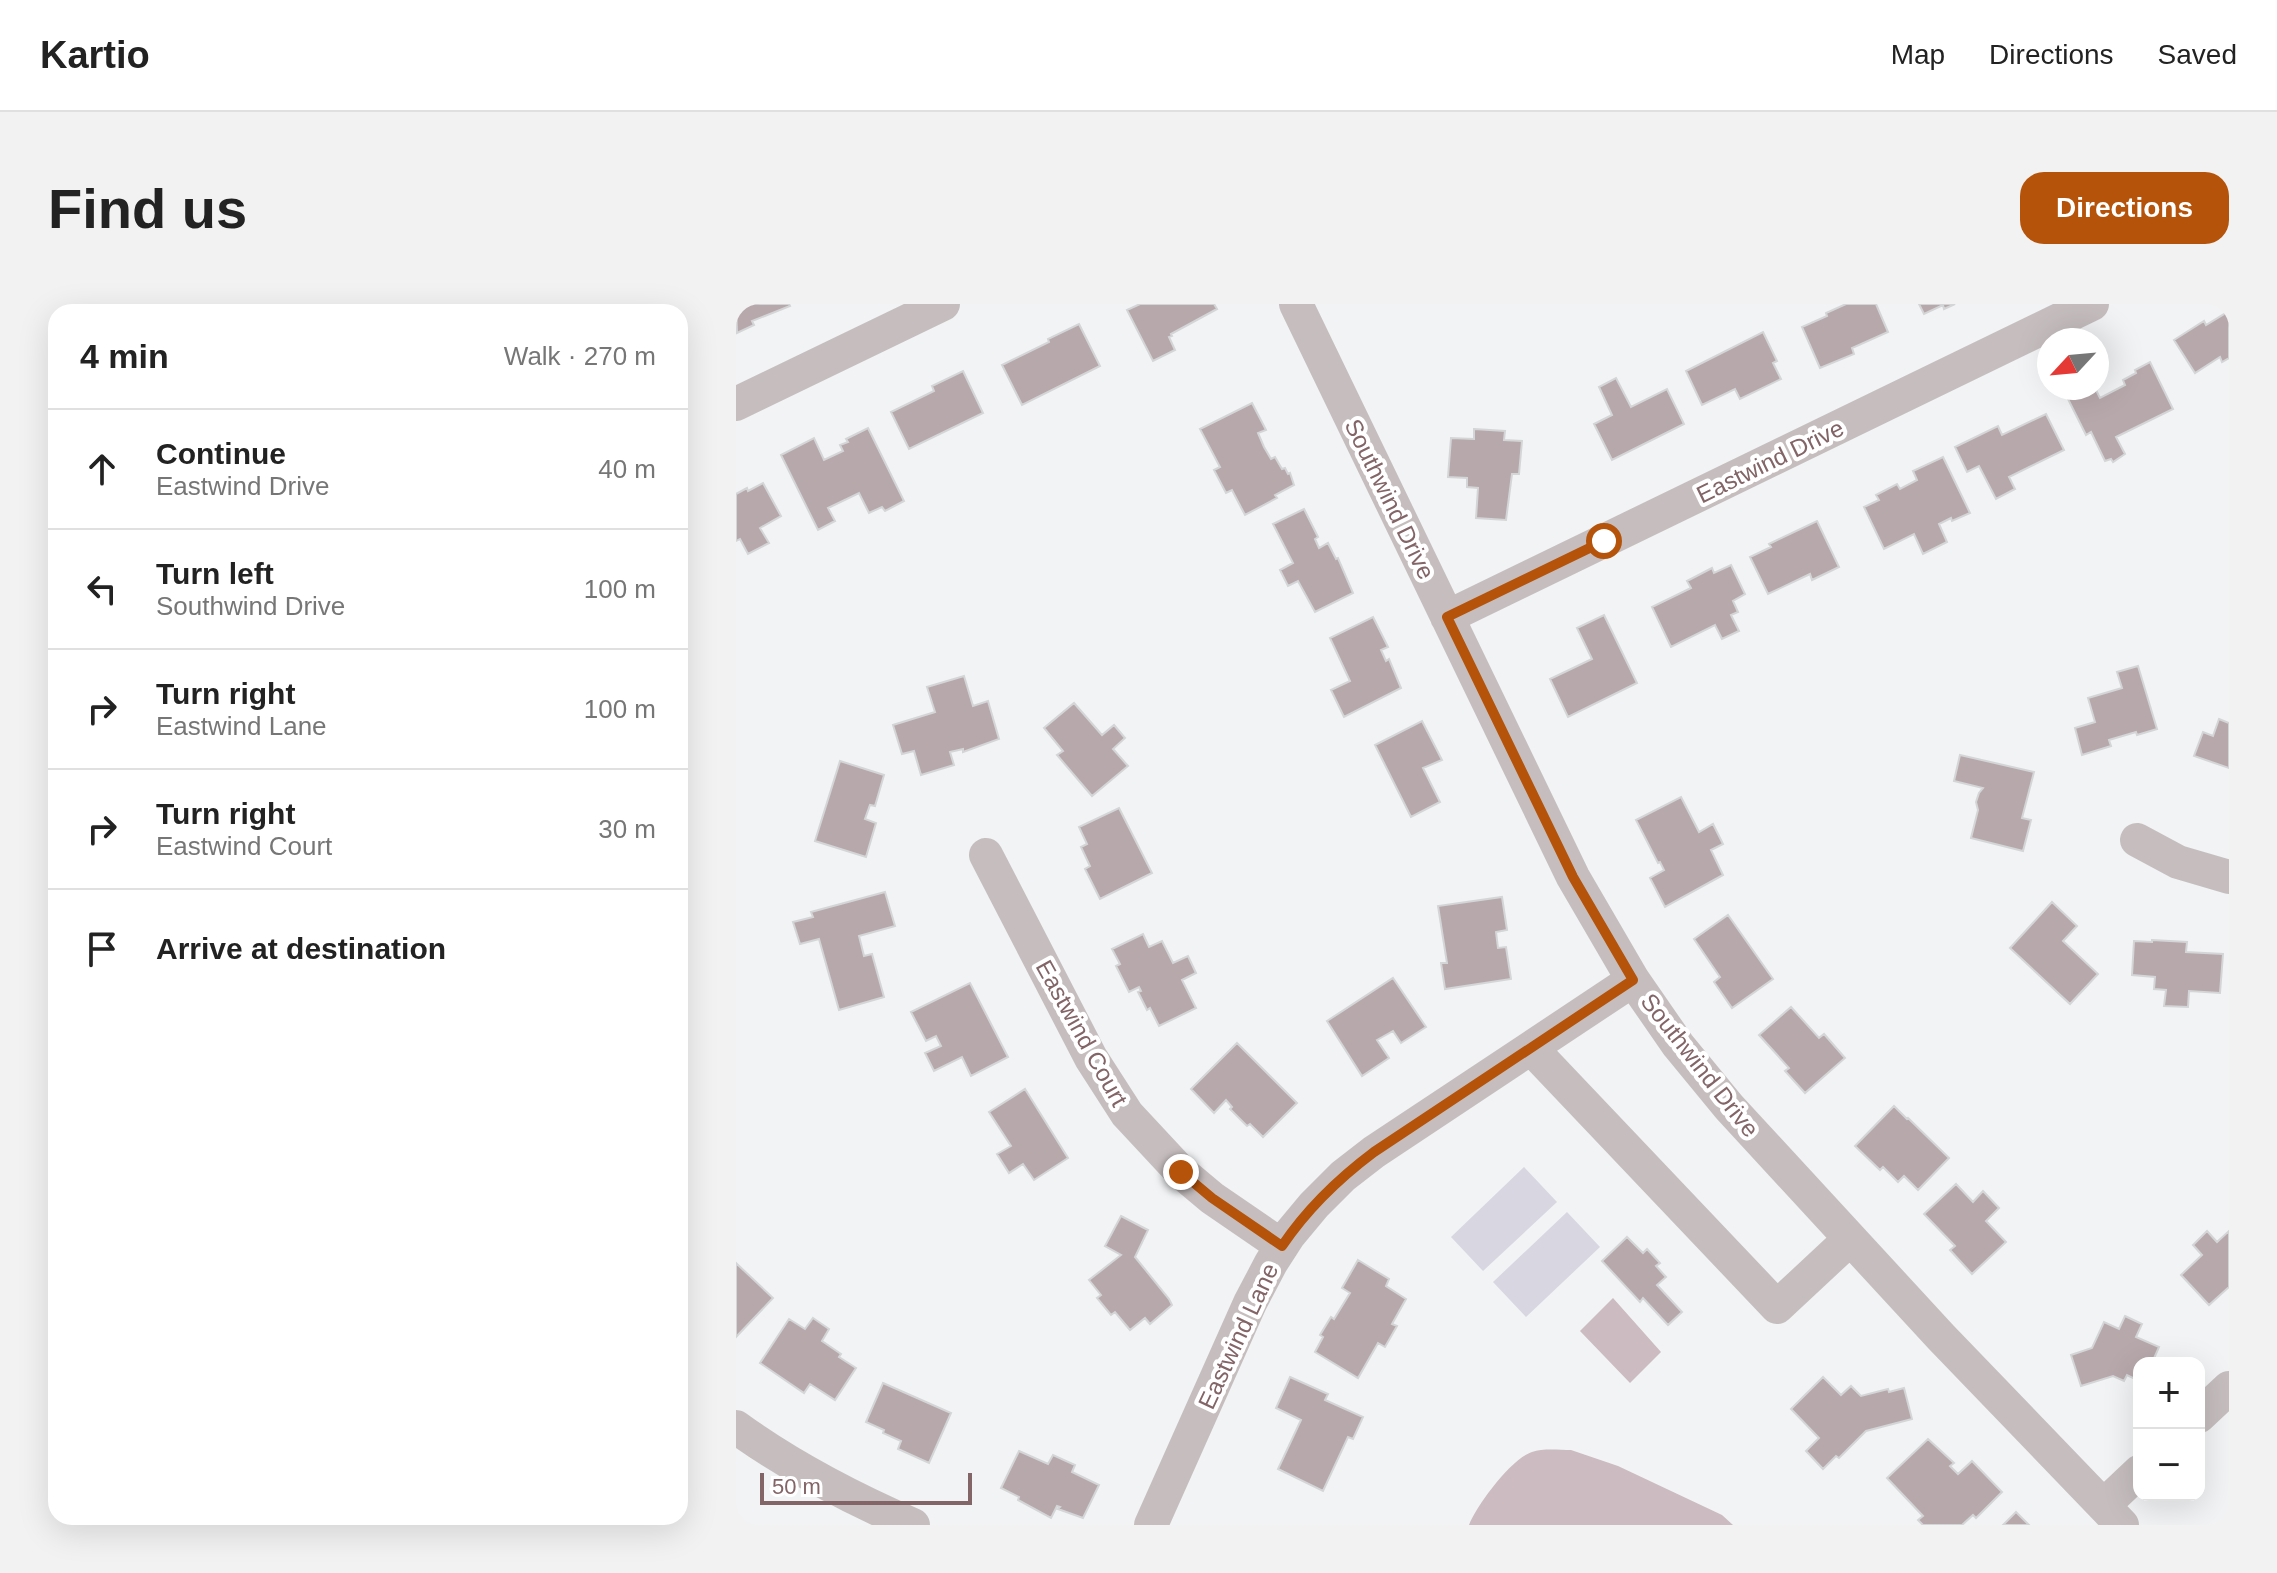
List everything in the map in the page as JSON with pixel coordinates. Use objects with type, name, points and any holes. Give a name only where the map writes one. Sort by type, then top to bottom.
[{"type":"street","points":[[736,404],[943,304]]},
{"type":"street","name":"Southwind Drive","points":[[1296,304],[1573,877],[1633,980],[1703,1076],[1941,1337],[2113,1515]]},
{"type":"street","name":"Eastwind Drive","points":[[1447,617],[2092,304]]},
{"type":"street","points":[[2137,840],[2178,862],[2229,877]]},
{"type":"street","name":"Eastwind Court","points":[[986,855],[1091,1058],[1127,1114],[1181,1172],[1212,1198],[1282,1246]]},
{"type":"street","name":"Eastwind Lane","points":[[1151,1525],[1250,1303],[1282,1246],[1314,1205],[1353,1168],[1633,980]]},
{"type":"street","points":[[1531,1048],[1777,1307],[1850,1239]]},
{"type":"street","points":[[2205,1410],[2229,1388]]},
{"type":"street","points":[[736,1427],[860,1514],[913,1525]]},
{"type":"street","points":[[2113,1515],[2133,1482]]},
{"type":"shaded area","points":[[1524,1167],[1557,1202],[1483,1271],[1451,1237]]},
{"type":"shaded area","points":[[1567,1212],[1600,1247],[1526,1317],[1493,1282]]},
{"type":"shaded area","points":[[1613,1298],[1661,1352],[1630,1383],[1580,1331]]},
{"type":"shaded area","points":[[1541,1450],[1571,1450],[1618,1466],[1722,1515],[1733,1525],[1469,1525],[1496,1484],[1524,1456]]},
{"type":"building","points":[[736,304],[790,306],[752,321],[754,325],[737,333]]},
{"type":"building","points":[[1140,304],[1214,304],[1217,309],[1171,334],[1169,337],[1175,350],[1153,361],[1127,310]]},
{"type":"building","points":[[1846,304],[1876,304],[1888,332],[1852,348],[1854,354],[1820,368],[1802,327]]},
{"type":"building","points":[[1919,304],[1955,304],[1944,309],[1943,305],[1924,314]]},
{"type":"building","points":[[2229,311],[2229,358],[2222,362],[2220,357],[2195,373],[2174,340],[2204,321],[2206,325]]},
{"type":"building","points":[[1079,324],[1100,366],[1022,405],[1002,365]]},
{"type":"building","points":[[1763,332],[1777,361],[1773,363],[1781,379],[1740,399],[1735,389],[1702,405],[1686,371]]},
{"type":"building","points":[[2150,362],[2173,409],[2116,437],[2125,454],[2113,462],[2111,459],[2105,461],[2091,432],[2086,435],[2068,400],[2109,400],[2109,393],[2125,385],[2123,380],[2136,373],[2135,370]]},
{"type":"building","points":[[963,371],[983,413],[909,449],[891,412],[934,391],[932,386]]},
{"type":"building","points":[[1616,378],[1631,407],[1667,389],[1684,424],[1612,460],[1594,424],[1612,415],[1599,387]]},
{"type":"building","points":[[1252,403],[1266,430],[1258,433],[1264,447],[1271,459],[1275,457],[1282,469],[1290,473],[1294,485],[1245,515],[1232,490],[1226,493],[1214,470],[1220,467],[1200,429]]},
{"type":"building","points":[[2046,414],[2064,450],[2009,477],[2015,489],[1996,499],[1979,466],[1967,472],[1955,447],[1998,426],[2002,435]]},
{"type":"building","points":[[868,428],[904,501],[885,511],[882,507],[869,513],[859,493],[828,508],[835,521],[818,530],[781,455],[814,438],[824,460],[843,451],[840,445],[848,442],[846,439]]},
{"type":"building","points":[[1474,429],[1505,431],[1504,440],[1522,441],[1519,474],[1512,474],[1506,520],[1476,518],[1478,488],[1467,487],[1467,478],[1448,477],[1451,438],[1474,439]]},
{"type":"building","points":[[1943,457],[1970,513],[1939,524],[1947,542],[1923,554],[1914,534],[1884,549],[1864,507],[1879,500],[1876,495],[1897,484],[1900,489],[1917,480],[1913,471]]},
{"type":"building","points":[[763,483],[781,516],[760,528],[769,543],[748,554],[740,539],[736,541],[736,494]]},
{"type":"building","points":[[1304,509],[1318,537],[1315,539],[1319,548],[1328,543],[1353,593],[1315,612],[1298,581],[1288,586],[1280,570],[1293,563],[1273,524]]},
{"type":"building","points":[[1817,521],[1839,567],[1812,580],[1810,574],[1768,594],[1750,557],[1771,547],[1769,544]]},
{"type":"building","points":[[1731,565],[1745,594],[1733,601],[1738,612],[1731,615],[1739,631],[1722,639],[1715,625],[1671,647],[1652,607],[1691,588],[1687,581],[1712,568],[1714,573]]},
{"type":"building","points":[[1604,615],[1637,683],[1568,717],[1550,679],[1592,659],[1577,628]]},
{"type":"building","points":[[1373,617],[1388,647],[1381,650],[1386,661],[1389,659],[1401,688],[1344,717],[1331,690],[1350,681],[1330,638]]},
{"type":"building","points":[[2138,666],[2157,729],[2109,740],[2111,746],[2082,755],[2075,728],[2095,722],[2088,698],[2122,688],[2117,672]]},
{"type":"building","points":[[964,676],[973,706],[988,701],[999,739],[963,752],[963,749],[950,752],[954,765],[921,775],[914,751],[902,754],[893,725],[935,712],[927,687]]},
{"type":"building","points":[[1074,703],[1102,735],[1114,725],[1125,738],[1113,749],[1128,766],[1092,796],[1057,755],[1063,751],[1044,728]]},
{"type":"building","points":[[2219,719],[2229,723],[2229,768],[2194,756],[2203,732],[2213,736]]},
{"type":"building","points":[[1422,721],[1442,760],[1423,768],[1440,802],[1411,817],[1375,745]]},
{"type":"building","points":[[1960,755],[2034,772],[2022,818],[2031,820],[2023,851],[1971,838],[1978,810],[1976,802],[1983,788],[1954,781]]},
{"type":"building","points":[[840,761],[884,775],[875,806],[870,805],[865,819],[876,823],[866,857],[815,841]]},
{"type":"building","points":[[1681,797],[1699,832],[1713,824],[1723,844],[1711,850],[1723,875],[1665,907],[1650,878],[1664,870],[1636,820]]},
{"type":"building","points":[[1119,808],[1152,873],[1100,899],[1085,869],[1090,866],[1081,847],[1087,844],[1079,827]]},
{"type":"building","points":[[885,892],[895,926],[859,936],[864,956],[872,954],[884,997],[839,1010],[819,939],[800,944],[793,922],[813,917],[811,912]]},
{"type":"building","points":[[1502,897],[1507,930],[1496,932],[1498,948],[1506,947],[1511,979],[1445,989],[1441,963],[1447,963],[1438,906]]},
{"type":"building","points":[[2052,902],[2077,926],[2063,941],[2098,974],[2070,1004],[2010,948]]},
{"type":"building","points":[[1728,915],[1773,979],[1732,1008],[1714,982],[1720,977],[1694,939]]},
{"type":"building","points":[[1143,934],[1149,947],[1162,941],[1173,963],[1188,956],[1196,973],[1182,980],[1196,1008],[1159,1026],[1150,1008],[1147,1010],[1138,992],[1141,991],[1139,987],[1129,992],[1116,966],[1120,964],[1112,949]]},
{"type":"building","points":[[2134,941],[2187,942],[2186,952],[2223,954],[2220,993],[2189,991],[2188,1007],[2164,1006],[2166,990],[2154,989],[2155,977],[2132,975]]},
{"type":"building","points":[[1393,978],[1426,1027],[1401,1043],[1393,1031],[1377,1040],[1389,1058],[1362,1076],[1327,1021]]},
{"type":"building","points":[[970,983],[1008,1057],[971,1076],[962,1057],[934,1071],[925,1053],[941,1046],[936,1036],[926,1041],[911,1012]]},
{"type":"building","points":[[1791,1007],[1819,1038],[1824,1034],[1845,1058],[1805,1093],[1785,1071],[1789,1068],[1759,1035]]},
{"type":"building","points":[[1237,1043],[1297,1103],[1263,1137],[1230,1109],[1232,1107],[1226,1100],[1214,1113],[1191,1089]]},
{"type":"building","points":[[1025,1089],[1068,1158],[1034,1180],[1023,1164],[1009,1173],[997,1154],[1011,1146],[989,1112]]},
{"type":"building","points":[[1894,1106],[1949,1158],[1918,1190],[1904,1176],[1898,1182],[1883,1167],[1880,1170],[1855,1146]]},
{"type":"building","points":[[1956,1184],[1973,1202],[1983,1191],[1999,1208],[1986,1221],[2006,1242],[1972,1274],[1950,1250],[1955,1246],[1924,1214]]},
{"type":"building","points":[[1121,1216],[1148,1230],[1135,1257],[1172,1305],[1150,1324],[1145,1318],[1130,1330],[1115,1312],[1111,1315],[1097,1298],[1101,1295],[1089,1280],[1121,1255],[1105,1246]]},
{"type":"building","points":[[2207,1231],[2217,1242],[2229,1231],[2229,1287],[2209,1305],[2181,1275],[2202,1255],[2193,1245]]},
{"type":"building","points":[[1627,1237],[1643,1253],[1647,1249],[1660,1263],[1656,1266],[1666,1277],[1657,1285],[1682,1312],[1668,1325],[1643,1298],[1640,1302],[1602,1261]]},
{"type":"building","points":[[1358,1260],[1389,1279],[1386,1286],[1406,1299],[1392,1324],[1397,1326],[1385,1347],[1378,1343],[1358,1378],[1315,1352],[1323,1337],[1320,1335],[1350,1293],[1342,1288]]},
{"type":"building","points":[[736,1263],[773,1298],[736,1337]]},
{"type":"building","points":[[2125,1316],[2142,1324],[2136,1337],[2159,1347],[2155,1357],[2133,1357],[2133,1378],[2127,1375],[2124,1381],[2113,1376],[2081,1386],[2071,1355],[2092,1348],[2104,1322],[2119,1329]]},
{"type":"building","points":[[813,1318],[829,1329],[822,1341],[856,1368],[835,1400],[810,1384],[804,1393],[760,1363],[789,1319],[805,1329]]},
{"type":"building","points":[[1290,1377],[1328,1394],[1325,1400],[1363,1417],[1353,1439],[1348,1437],[1323,1491],[1278,1469],[1301,1420],[1276,1408]]},
{"type":"building","points":[[1823,1377],[1841,1395],[1851,1386],[1861,1396],[1904,1388],[1912,1419],[1866,1431],[1823,1469],[1806,1451],[1819,1438],[1791,1409]]},
{"type":"building","points":[[883,1383],[951,1413],[929,1463],[898,1449],[901,1441],[866,1422]]},
{"type":"building","points":[[1928,1439],[1954,1463],[1950,1466],[1958,1474],[1972,1461],[2002,1492],[1976,1518],[1973,1515],[1962,1525],[1923,1525],[1918,1520],[1923,1516],[1887,1478]]},
{"type":"building","points":[[1019,1451],[1048,1464],[1053,1455],[1075,1465],[1072,1472],[1099,1485],[1083,1518],[1057,1506],[1051,1518],[1001,1488]]},
{"type":"building","points":[[2016,1512],[2029,1525],[2003,1525]]},
{"type":"route","points":[[1181,1172],[1212,1198],[1282,1246],[1304,1215],[1343,1176],[1374,1152],[1633,980],[1573,877],[1447,617],[1604,541]]}]
